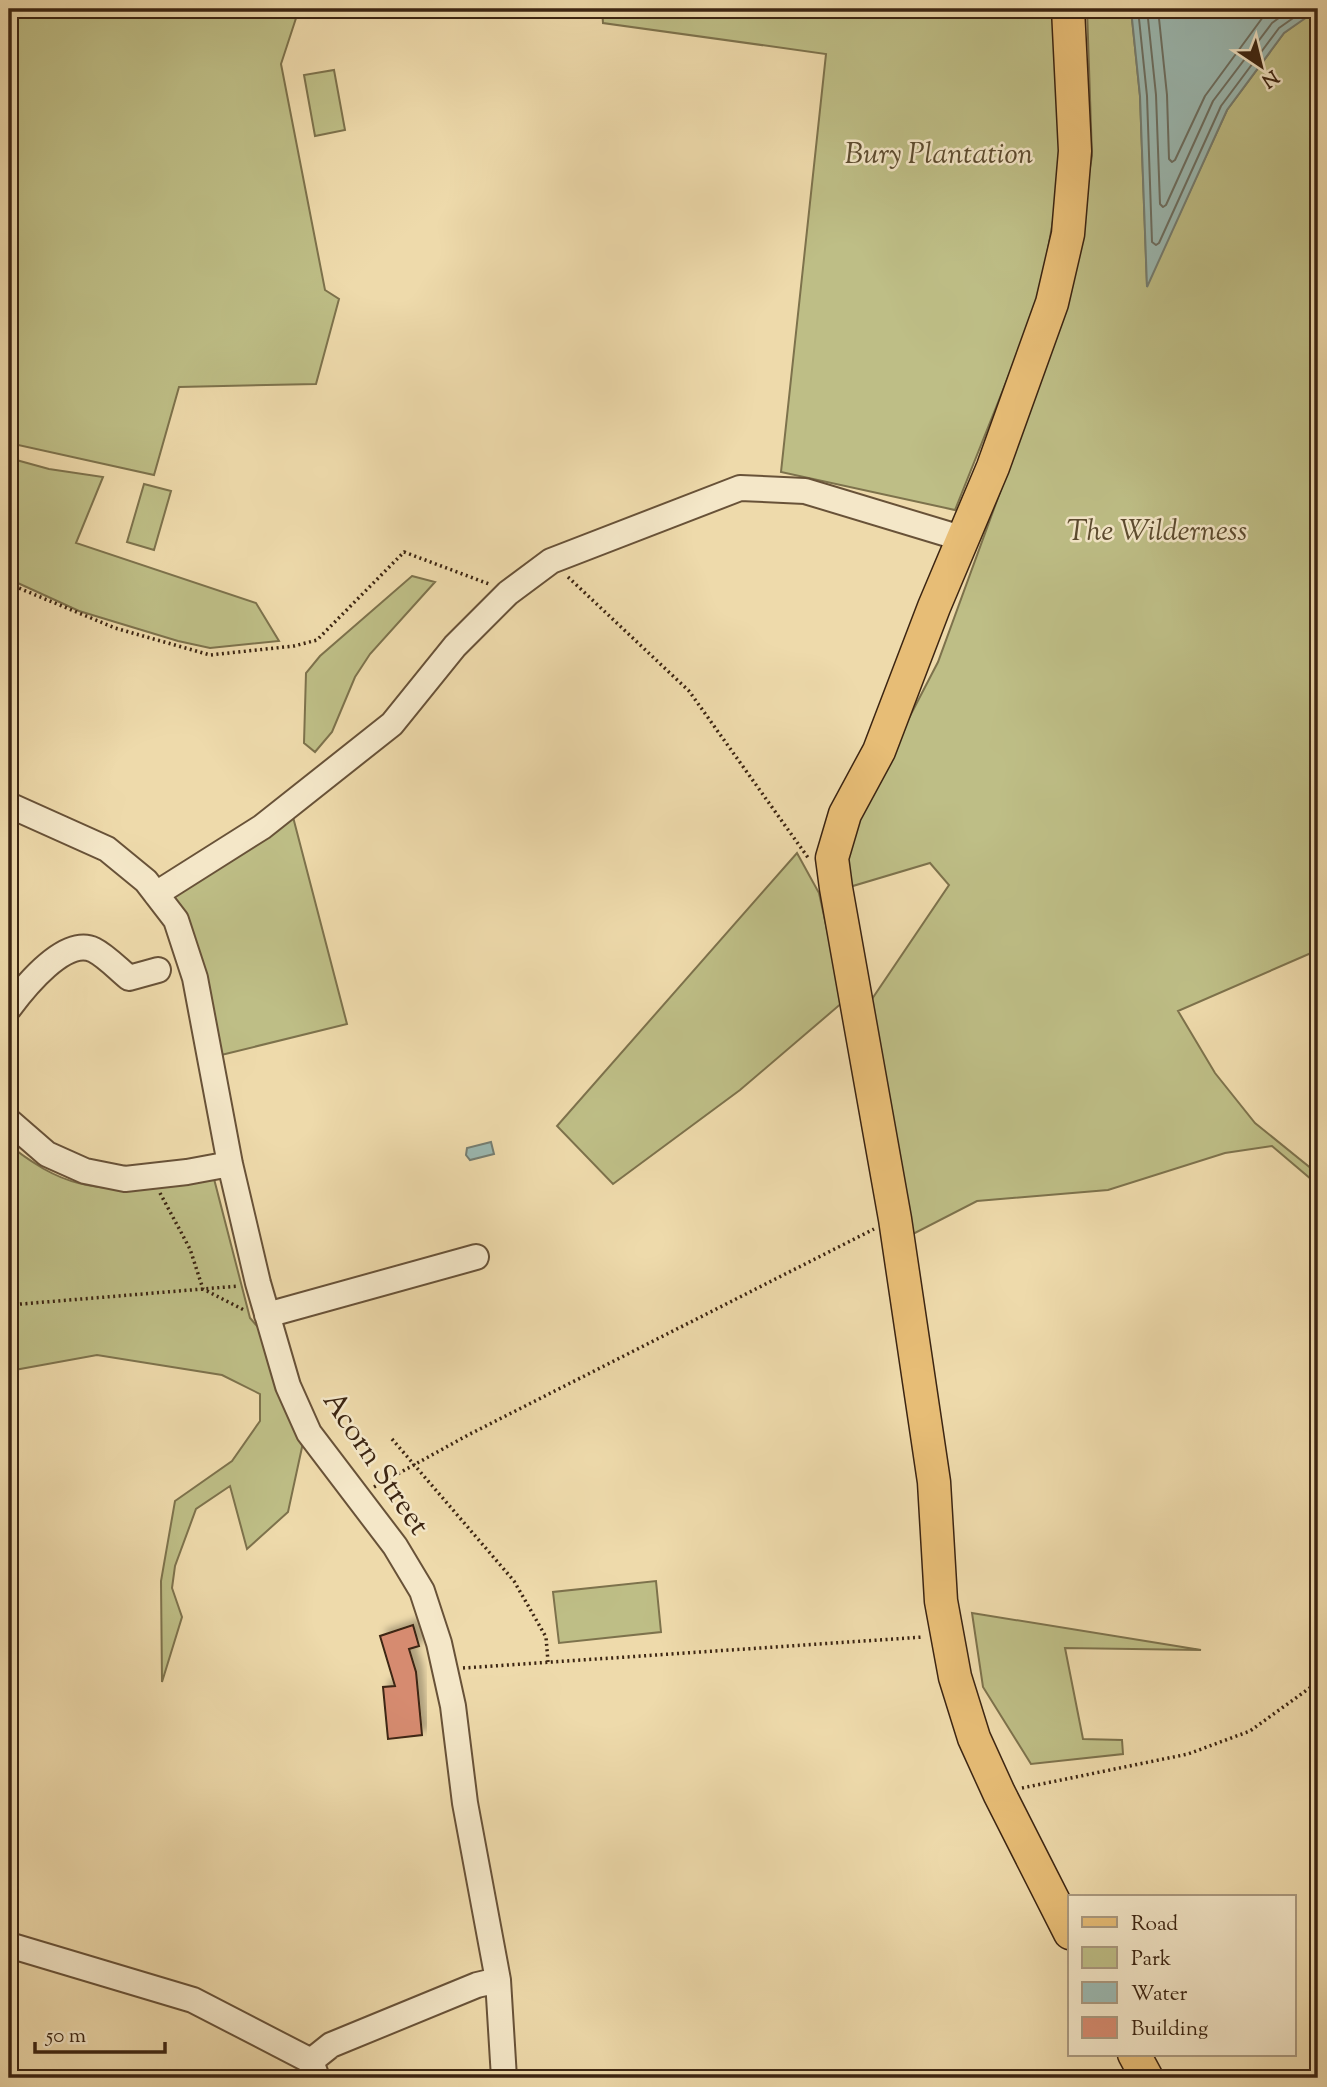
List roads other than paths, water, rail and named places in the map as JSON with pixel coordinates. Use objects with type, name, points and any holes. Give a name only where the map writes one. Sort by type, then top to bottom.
[{"type":"main road","points":[[1068,9],[1075,151],[1068,234],[1052,303],[993,467],[934,607],[879,751],[845,814],[832,858],[895,1219],[934,1482],[941,1601],[946,1636],[974,1738],[1068,1929]]},
{"type":"main road","points":[[1135,2056],[1147,2078]]},
{"type":"street","points":[[156,894],[261,827],[392,724],[455,646],[508,593],[551,561],[740,488],[805,491],[964,540]]},
{"type":"street","name":"Acorn Street","points":[[9,805],[107,849],[146,881],[176,920],[195,978],[229,1164],[258,1283],[288,1386],[309,1433],[395,1546],[422,1591],[445,1669],[453,1706],[465,1803],[498,1980],[504,2078]]},
{"type":"street","points":[[9,1008],[30,980],[65,953],[80,948],[94,950],[129,978],[158,970]]},
{"type":"street","points":[[9,1121],[47,1154],[85,1171],[125,1179],[229,1164]]},
{"type":"street","points":[[266,1312],[476,1257]]},
{"type":"street","points":[[9,1945],[193,2000],[314,2070],[331,2045],[477,1985],[498,1980]]},
{"type":"water","points":[[1131,9],[1318,9],[1318,14],[1310,15],[1284,33],[1227,110],[1147,287],[1140,96]]},
{"type":"water","points":[[491,1142],[494,1154],[470,1160],[466,1155],[467,1148]]},
{"type":"park label","name":"Bury Plantation","points":[[939,155]]},
{"type":"park label","name":"The Wilderness","points":[[1157,532]]}]
